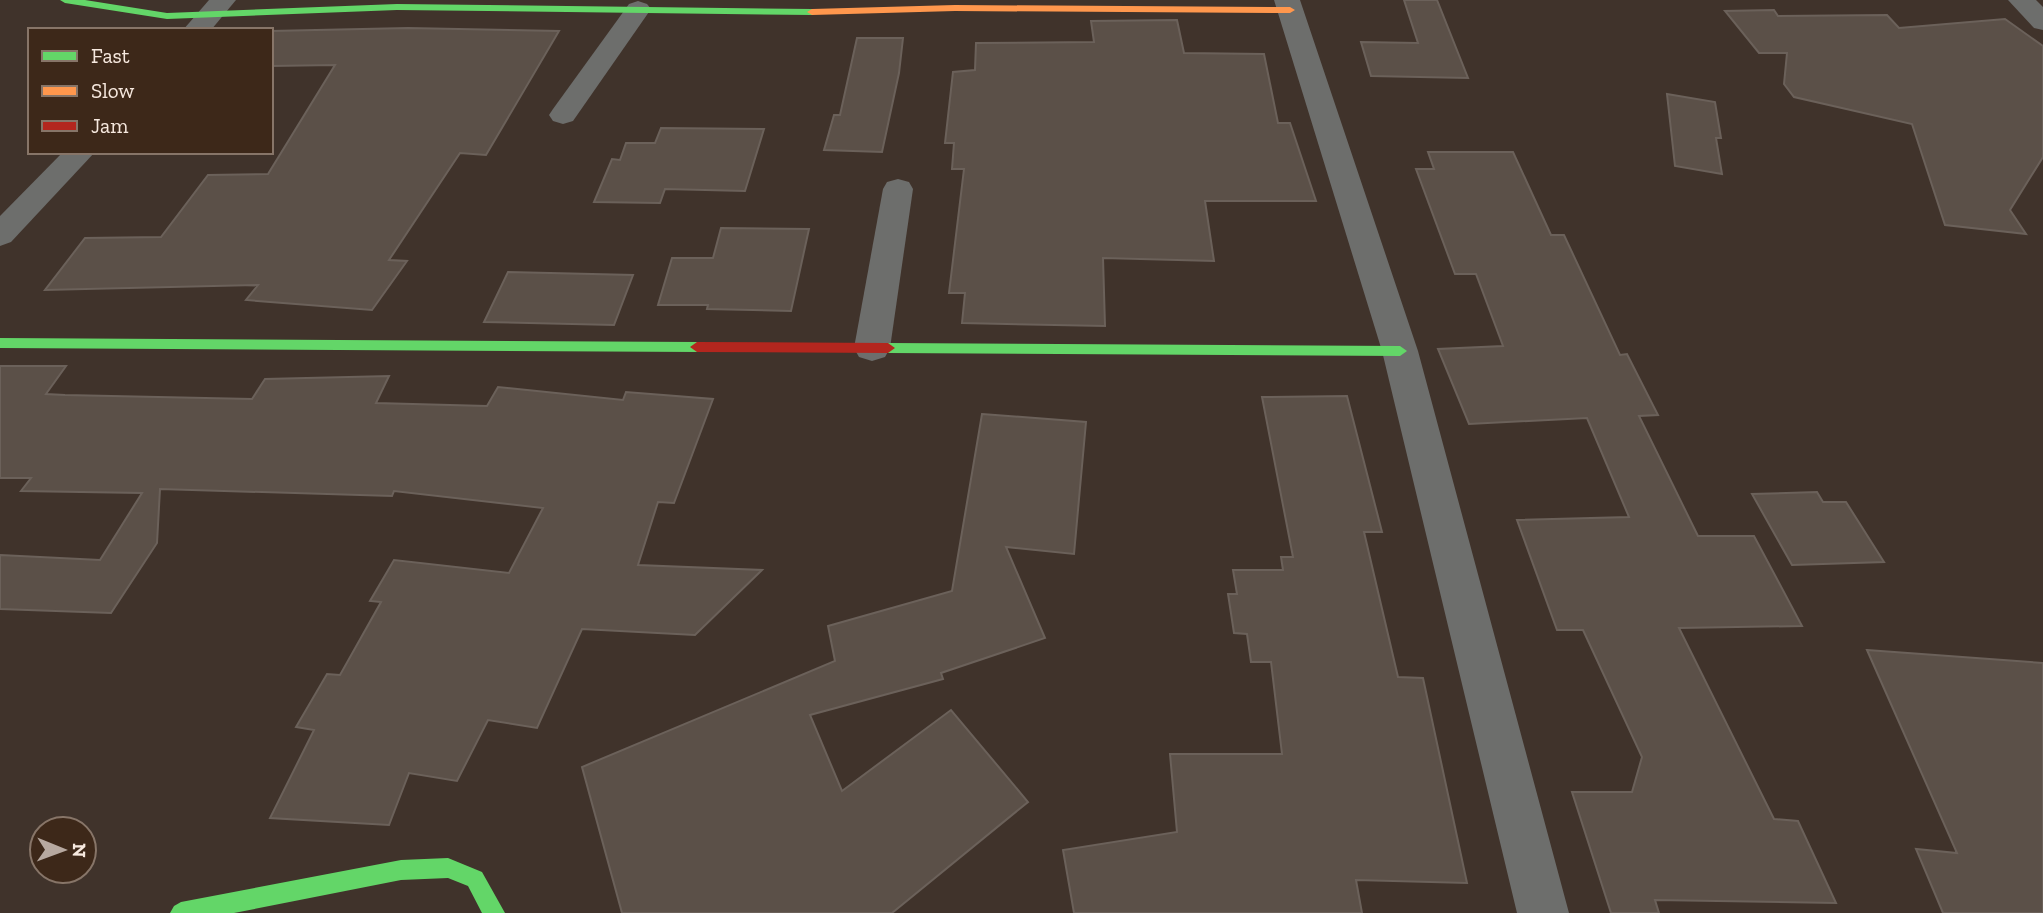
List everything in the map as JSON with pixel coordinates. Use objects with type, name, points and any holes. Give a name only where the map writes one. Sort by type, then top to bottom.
[{"type":"street","points":[[65,0],[167,16],[533,4],[785,13],[955,4],[1289,5],[1400,351],[1543,913]]},
{"type":"street","points":[[2021,0],[2043,22]]},
{"type":"street","points":[[563,116],[638,9]]},
{"type":"street","points":[[0,235],[78,154]]},
{"type":"street","points":[[872,348],[898,190]]},
{"type":"street","points":[[0,344],[1400,351]]},
{"type":"street","points":[[181,913],[401,870],[447,868],[475,879],[495,913]]},
{"type":"building","points":[[1404,0],[1437,0],[1468,78],[1371,76],[1361,42],[1418,43]]},
{"type":"building","points":[[1774,10],[1778,16],[1887,15],[1899,28],[2005,19],[2043,46],[2043,157],[2010,210],[2026,234],[1945,225],[1912,124],[1794,97],[1784,84],[1787,53],[1759,53],[1725,11]]},
{"type":"building","points":[[1177,20],[1184,53],[1264,54],[1278,123],[1290,123],[1316,201],[1205,201],[1214,261],[1103,258],[1105,326],[962,323],[965,293],[949,293],[964,169],[952,169],[954,143],[945,143],[953,72],[975,70],[976,43],[1094,42],[1091,21]]},
{"type":"building","points":[[408,28],[559,31],[486,155],[460,153],[389,260],[407,261],[372,310],[246,300],[258,285],[45,290],[85,238],[161,237],[208,175],[268,174],[335,65],[273,66],[273,31]]},
{"type":"building","points":[[857,38],[903,38],[899,73],[882,152],[824,150],[834,115],[840,115]]},
{"type":"building","points":[[1667,94],[1715,102],[1721,138],[1716,138],[1722,174],[1675,166]]},
{"type":"building","points":[[661,128],[764,129],[745,191],[665,189],[660,203],[594,202],[612,159],[620,160],[626,143],[655,143]]},
{"type":"building","points":[[1428,152],[1513,152],[1551,235],[1564,235],[1620,355],[1627,354],[1658,415],[1639,416],[1698,536],[1754,536],[1802,626],[1679,628],[1774,819],[1798,821],[1836,903],[1655,900],[1659,913],[1611,913],[1572,792],[1632,792],[1642,757],[1583,630],[1557,630],[1517,520],[1629,517],[1587,418],[1469,424],[1438,349],[1503,346],[1476,274],[1455,274],[1416,169],[1434,169]]},
{"type":"building","points":[[721,228],[809,229],[791,311],[707,309],[708,305],[658,305],[672,258],[713,258]]},
{"type":"building","points":[[508,272],[633,275],[614,325],[484,322]]},
{"type":"building","points":[[0,366],[66,366],[46,394],[65,395],[252,399],[265,379],[389,376],[376,403],[487,406],[498,387],[623,400],[626,392],[713,399],[674,503],[658,502],[638,565],[762,570],[695,635],[582,629],[537,728],[488,720],[457,781],[409,773],[389,825],[270,818],[314,730],[296,727],[327,674],[340,675],[381,602],[370,601],[394,560],[509,573],[543,508],[394,491],[392,496],[160,489],[157,543],[111,613],[0,609],[0,555],[100,560],[142,493],[21,491],[31,478],[0,478]]},
{"type":"building","points":[[1347,396],[1382,532],[1364,532],[1398,677],[1423,678],[1467,883],[1356,880],[1362,913],[1074,913],[1063,850],[1177,832],[1170,754],[1282,754],[1271,662],[1251,662],[1247,634],[1234,633],[1228,594],[1237,594],[1233,570],[1283,570],[1281,557],[1293,557],[1262,397]]},
{"type":"building","points":[[982,414],[1086,422],[1074,554],[1006,547],[1045,638],[941,673],[943,679],[810,715],[842,791],[951,710],[1028,802],[892,913],[622,913],[582,767],[835,661],[828,626],[952,591]]},
{"type":"building","points":[[1817,492],[1823,502],[1846,502],[1884,562],[1792,565],[1752,494]]},
{"type":"building","points":[[1867,650],[2043,663],[2043,913],[1943,913],[1916,849],[1957,853]]},
{"type":"traffic: fast","points":[[65,0],[167,16],[397,7],[812,12]]},
{"type":"traffic: fast","points":[[0,343],[697,347]]},
{"type":"traffic: fast","points":[[888,348],[1400,351]]},
{"type":"traffic: fast","points":[[181,913],[401,870],[448,868],[475,879],[494,913]]},
{"type":"traffic: slow","points":[[812,12],[955,8],[1290,10]]},
{"type":"traffic: jam","points":[[697,347],[888,348]]}]
